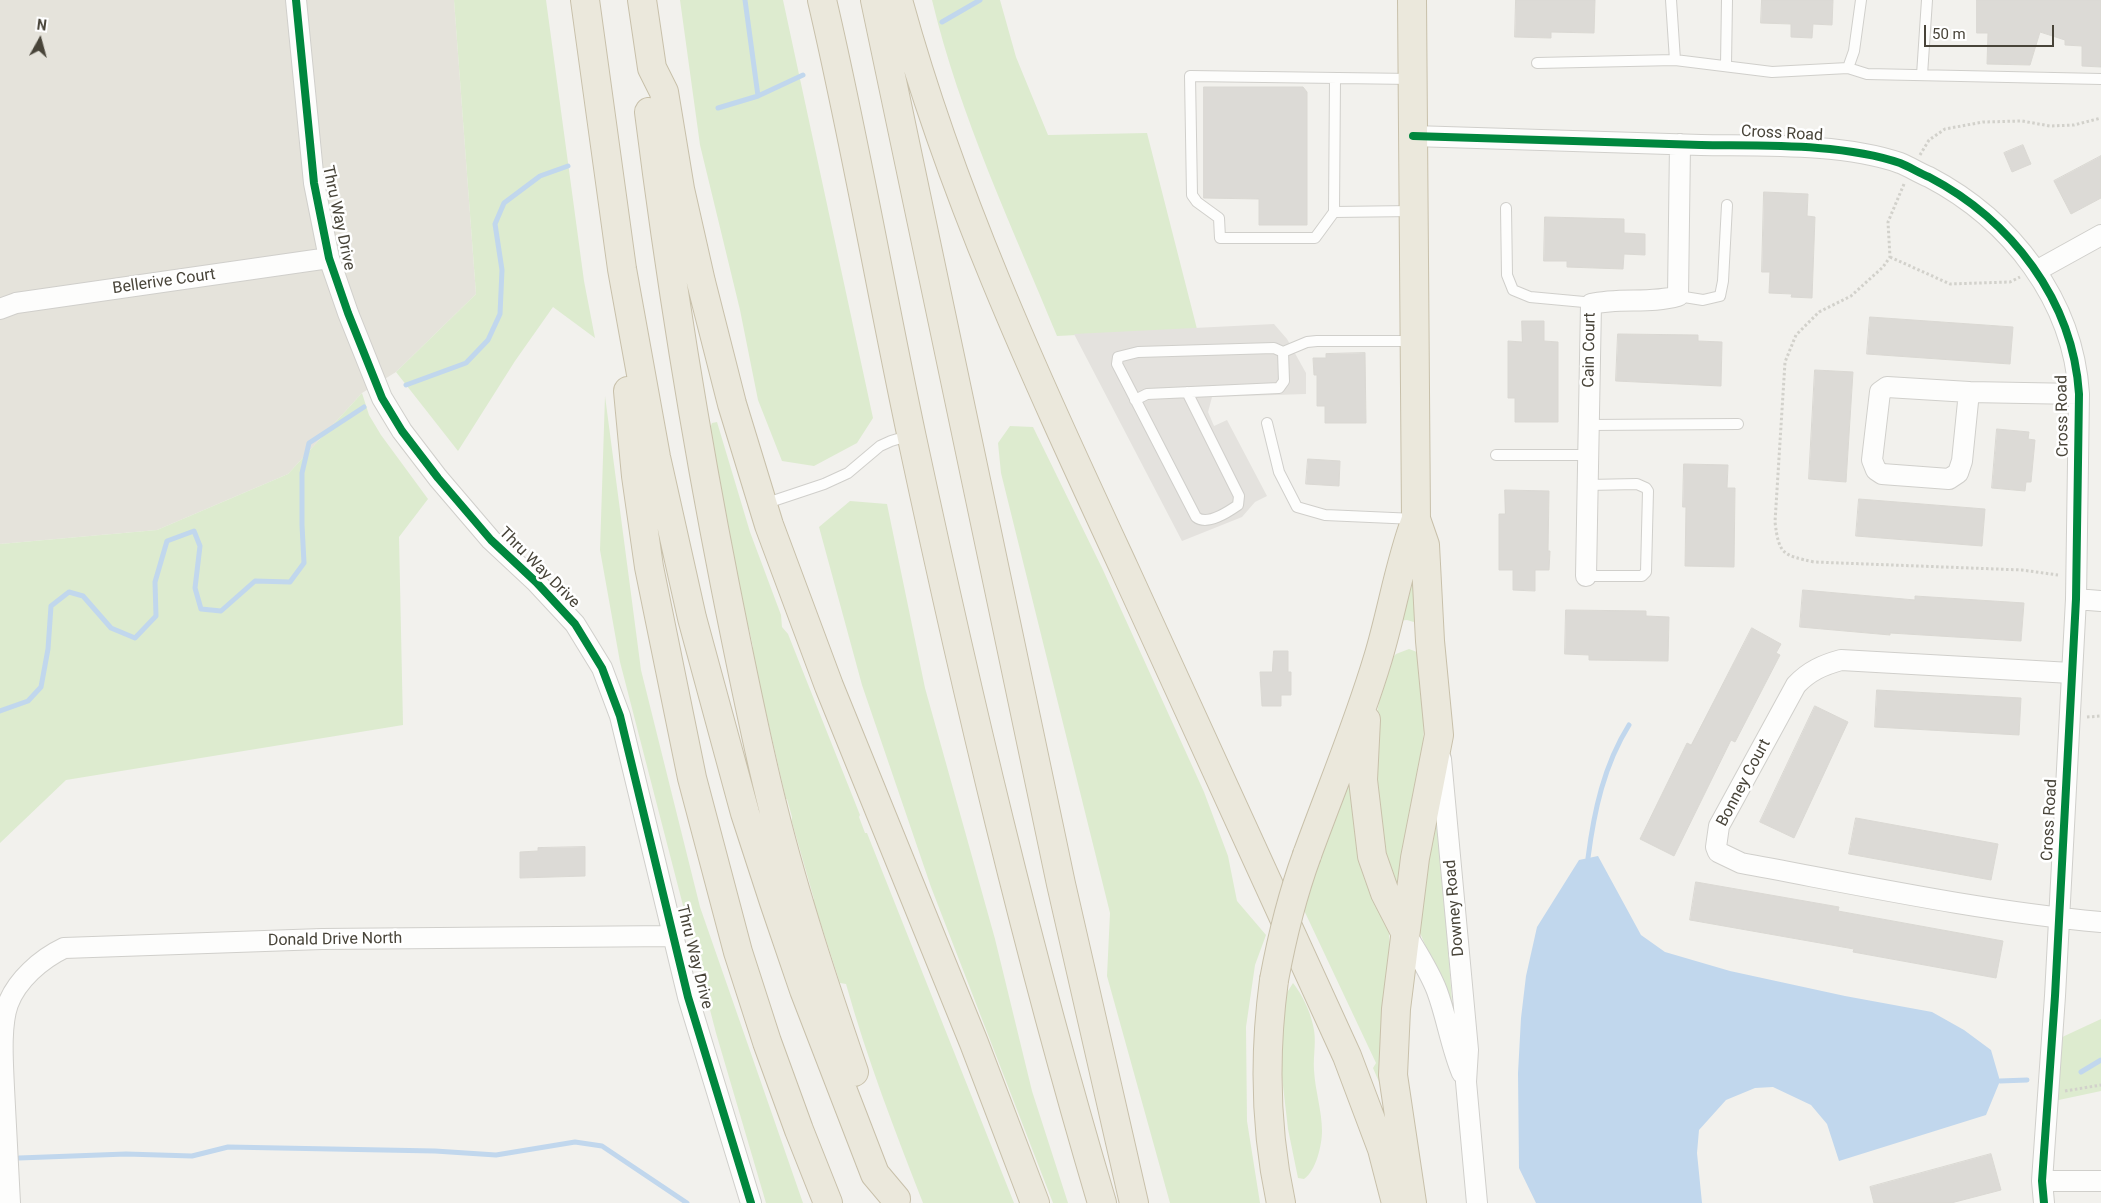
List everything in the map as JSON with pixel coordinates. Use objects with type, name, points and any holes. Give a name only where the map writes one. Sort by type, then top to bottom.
[{"type":"highway","points":[[585,0],[622,269],[676,548],[717,716],[745,812],[801,982],[839,1084],[876,1174],[897,1201]]},
{"type":"highway","points":[[642,0],[652,68],[664,92],[680,190],[700,282],[732,404],[763,504],[832,695],[974,1043],[1034,1203]]},
{"type":"highway","points":[[822,0],[946,596],[1018,898],[1080,1131],[1102,1203]]},
{"type":"highway","points":[[875,0],[1069,921],[1134,1203]]},
{"type":"highway","points":[[898,0],[917,70],[955,180],[986,261],[1064,437],[1347,1056],[1382,1149],[1396,1203]]},
{"type":"highway","points":[[1412,0],[1416,519],[1425,545],[1430,641],[1439,735],[1415,858],[1396,1009],[1393,1075],[1412,1203]]},
{"type":"highway","points":[[652,68],[647,96],[669,262],[699,453],[746,692],[794,888],[839,1030],[890,1169],[897,1201]]},
{"type":"highway","points":[[622,269],[628,388],[636,476],[649,566],[692,778],[738,952],[770,1051],[828,1203]]},
{"type":"highway","points":[[1281,1203],[1273,1158],[1268,1112],[1267,1063],[1269,1016],[1274,980],[1294,891],[1370,686],[1383,642],[1406,544],[1416,519]]},
{"type":"highway","points":[[1383,642],[1398,631],[1408,630],[1418,632],[1430,641]]},
{"type":"highway","points":[[1370,686],[1363,780],[1369,838],[1372,856],[1385,893],[1405,932]]},
{"type":"street","name":"Thru Way Drive","points":[[296,0],[314,183],[329,258],[348,313],[382,398],[402,431],[438,478],[490,540],[536,582],[575,624],[602,668],[620,716],[688,997],[751,1203]]},
{"type":"street","name":"Cross Road","points":[[1413,136],[1798,147],[1866,154],[1901,163],[1953,190],[1985,213],[2017,247],[2036,271],[2051,295],[2068,333],[2077,370],[2079,394],[2076,599],[2059,919],[2042,1181],[2044,1203]]},
{"type":"street","points":[[1678,296],[1680,144]]},
{"type":"street","points":[[2036,271],[2101,235]]},
{"type":"street","name":"Bellerive Court","points":[[0,309],[16,303],[329,258]]},
{"type":"street","name":"Cain Court","points":[[1586,576],[1591,304],[1601,302],[1662,301],[1678,296]]},
{"type":"street","points":[[1969,392],[1962,461],[1958,473],[1949,478],[1882,474],[1876,470],[1872,460],[1880,392],[1887,387],[1969,392],[2079,394]]},
{"type":"street","points":[[2076,599],[2101,601]]},
{"type":"street","name":"Bonney Court","points":[[2059,919],[1741,864],[1718,852],[1716,847],[1719,826],[1796,685],[1822,665],[1841,660],[2071,673]]},
{"type":"street","name":"Downey Road","points":[[1439,735],[1468,1050],[1466,1082],[1477,1203]]},
{"type":"street","points":[[2059,919],[2101,922]]},
{"type":"street","name":"Downey Road","points":[[1405,932],[1436,988],[1449,1025],[1457,1062],[1466,1082]]},
{"type":"street","name":"Donald Drive North","points":[[10,1203],[3,1045],[7,1006],[16,988],[37,966],[64,948],[322,939],[674,936]]},
{"type":"street","points":[[2042,1181],[2101,1181]]},
{"type":"lane","points":[[1671,0],[1670,16],[1675,60]]},
{"type":"lane","points":[[1726,65],[1727,0]]},
{"type":"lane","points":[[1848,68],[1854,51],[1861,0]]},
{"type":"lane","points":[[1922,75],[1927,0]]},
{"type":"lane","points":[[1537,63],[1675,60],[1772,72],[1848,68],[1867,74],[2097,79]]},
{"type":"lane","points":[[1335,79],[1334,212],[1315,238],[1220,238],[1219,218],[1197,202],[1192,195],[1190,76],[1413,79]]},
{"type":"lane","points":[[1678,296],[1703,300],[1720,296],[1723,282],[1726,205]]},
{"type":"lane","points":[[1506,208],[1507,275],[1513,290],[1530,297],[1591,304]]},
{"type":"lane","points":[[1334,212],[1414,211]]},
{"type":"lane","points":[[1187,392],[1239,496],[1238,505],[1210,520],[1204,521],[1196,517],[1116,362],[1118,357],[1126,353],[1274,348],[1284,352],[1307,342],[1317,341],[1416,341]]},
{"type":"lane","points":[[1135,400],[1147,394],[1279,388],[1284,382],[1284,352]]},
{"type":"lane","points":[[1267,423],[1279,472],[1297,507],[1325,514],[1416,519]]},
{"type":"lane","points":[[1589,425],[1738,424]]},
{"type":"lane","points":[[763,504],[824,484],[848,473],[880,446],[891,440],[912,435]]},
{"type":"lane","points":[[1496,455],[1588,455]]},
{"type":"lane","points":[[1586,576],[1644,575],[1646,572],[1648,491],[1638,484],[1588,485]]},
{"type":"path","points":[[1890,257],[1950,284],[2010,282],[2036,271]]},
{"type":"path","points":[[2048,1091],[2070,1091],[2101,1085]]},
{"type":"shaded area","points":[[0,0],[454,0],[476,294],[396,372],[362,393],[288,474],[157,530],[0,544]]},
{"type":"shaded area","points":[[1274,324],[1287,339],[1306,373],[1306,394],[1212,397],[1208,412],[1214,426],[1227,420],[1267,496],[1255,502],[1242,517],[1182,541],[1074,334]]},
{"type":"green space","points":[[454,0],[546,0],[584,281],[595,338],[553,307],[515,361],[458,451],[396,372],[476,294]]},
{"type":"green space","points":[[680,0],[783,0],[873,418],[857,443],[814,466],[782,461],[758,400],[740,310],[700,145]]},
{"type":"green space","points":[[932,0],[1000,0],[1016,57],[1048,135],[1147,133],[1197,329],[1057,336],[972,129],[957,86]]},
{"type":"green space","points":[[362,393],[369,415],[381,435],[428,499],[399,537],[403,725],[66,780],[0,843],[0,544],[157,530],[288,474]]},
{"type":"green space","points":[[605,396],[641,670],[700,907],[803,1203],[766,1203],[716,1033],[620,662],[600,550]]},
{"type":"green space","points":[[717,422],[750,532],[781,615],[782,627],[788,634],[860,815],[865,833],[867,833],[1014,1203],[923,1203],[902,1149],[872,1067],[846,984],[840,983],[813,900],[786,799],[751,648],[753,647],[749,629],[747,629],[730,545],[732,545],[728,527],[726,526],[710,428],[712,423]]},
{"type":"green space","points":[[1010,426],[1033,427],[1103,570],[1204,792],[1228,856],[1237,901],[1266,935],[1255,965],[1246,1027],[1247,1121],[1260,1203],[1170,1203],[1107,976],[1110,913],[1001,473],[998,443]]},
{"type":"green space","points":[[850,501],[887,504],[925,688],[995,939],[1032,1091],[1068,1203],[1053,1203],[931,887],[862,685],[819,527]]},
{"type":"green space","points":[[1413,552],[1417,623],[1407,620],[1398,621]]},
{"type":"green space","points":[[1409,649],[1417,652],[1423,702],[1423,749],[1417,796],[1399,890],[1394,892],[1374,829],[1376,718],[1386,665],[1396,654]]},
{"type":"green space","points":[[1350,775],[1356,835],[1389,933],[1390,949],[1382,1082],[1379,1082],[1373,1068],[1376,1063],[1302,906]]},
{"type":"green space","points":[[1437,803],[1452,1001],[1449,1002],[1418,928]]},
{"type":"green space","points":[[1293,983],[1300,992],[1310,1014],[1314,1031],[1314,1070],[1322,1123],[1322,1137],[1318,1157],[1312,1170],[1304,1179],[1298,1178],[1288,1129],[1279,1051],[1285,996]]},
{"type":"green space","points":[[2101,1019],[2101,1091],[2054,1101],[2058,1039]]},
{"type":"water","points":[[1598,856],[1641,935],[1665,952],[1730,971],[1845,996],[1932,1012],[1964,1030],[1991,1050],[2000,1081],[1986,1115],[1839,1161],[1827,1124],[1811,1105],[1773,1087],[1755,1088],[1726,1100],[1699,1130],[1697,1153],[1702,1203],[1536,1203],[1519,1168],[1518,1073],[1521,1018],[1526,976],[1537,927],[1579,860]]},
{"type":"building","points":[[1516,0],[1595,0],[1594,33],[1551,32],[1551,38],[1515,37]]},
{"type":"building","points":[[1762,0],[1833,0],[1832,25],[1813,24],[1812,38],[1791,37],[1791,24],[1761,23]]},
{"type":"building","points":[[1977,0],[2101,0],[2101,67],[2082,66],[2082,46],[2065,45],[2065,40],[2040,32],[2030,65],[1987,64],[1988,33],[1977,33]]},
{"type":"building","points":[[1204,87],[1303,87],[1307,92],[1307,225],[1259,225],[1259,199],[1204,198]]},
{"type":"building","points":[[2023,145],[2031,164],[2012,172],[2004,153]]},
{"type":"building","points":[[2101,156],[2101,198],[2071,214],[2054,181]]},
{"type":"building","points":[[1764,192],[1808,194],[1807,216],[1815,217],[1812,298],[1791,297],[1792,294],[1769,293],[1770,272],[1762,272]]},
{"type":"building","points":[[1545,217],[1624,219],[1624,233],[1645,234],[1645,255],[1624,254],[1623,269],[1567,267],[1567,261],[1544,261]]},
{"type":"building","points":[[1870,317],[2013,327],[2010,364],[1867,354]]},
{"type":"building","points":[[1522,321],[1544,321],[1544,341],[1558,342],[1558,422],[1515,422],[1515,398],[1508,398],[1508,341],[1522,342]]},
{"type":"building","points":[[1618,334],[1698,335],[1698,341],[1722,342],[1721,386],[1616,381]]},
{"type":"building","points":[[1365,353],[1366,423],[1325,423],[1325,406],[1317,406],[1317,375],[1314,375],[1313,358],[1326,358],[1326,354]]},
{"type":"building","points":[[1815,370],[1853,372],[1846,482],[1809,479]]},
{"type":"building","points":[[1997,429],[2029,432],[2028,439],[2035,440],[2031,482],[2026,482],[2025,491],[1992,488]]},
{"type":"building","points":[[1308,459],[1340,461],[1339,486],[1306,484]]},
{"type":"building","points":[[1684,464],[1728,465],[1727,488],[1735,488],[1734,567],[1685,566],[1686,507],[1683,507]]},
{"type":"building","points":[[1505,490],[1549,491],[1549,570],[1535,570],[1535,591],[1513,590],[1513,570],[1499,570],[1499,514],[1505,514]]},
{"type":"building","points":[[1859,499],[1985,509],[1982,546],[1856,536]]},
{"type":"building","points":[[1803,590],[1915,600],[1915,596],[2024,603],[2021,641],[1890,633],[1890,635],[1800,627]]},
{"type":"building","points":[[1566,610],[1646,611],[1646,616],[1669,617],[1668,661],[1589,660],[1589,655],[1565,654]]},
{"type":"building","points":[[1752,628],[1781,644],[1776,653],[1780,655],[1735,742],[1731,740],[1674,856],[1640,839],[1687,743],[1691,745]]},
{"type":"building","points":[[1274,651],[1288,651],[1288,672],[1291,672],[1291,695],[1281,695],[1281,706],[1262,706],[1260,672],[1272,672]]},
{"type":"building","points":[[1877,690],[2021,698],[2019,735],[1875,727]]},
{"type":"building","points":[[1815,706],[1848,722],[1794,838],[1760,822]]},
{"type":"building","points":[[1856,818],[1998,844],[1991,880],[1849,854]]},
{"type":"building","points":[[585,847],[585,876],[520,878],[520,852],[538,851],[538,848]]},
{"type":"building","points":[[1696,882],[1839,907],[1838,911],[2003,941],[1996,978],[1853,952],[1854,949],[1690,920]]},
{"type":"building","points":[[1991,1154],[2001,1190],[1951,1203],[1874,1203],[1870,1187]]},
{"type":"waterway","points":[[745,0],[758,96]]},
{"type":"waterway","points":[[942,22],[980,0]]},
{"type":"waterway","points":[[718,108],[758,96],[803,75]]},
{"type":"waterway","points":[[406,385],[466,363],[488,340],[500,314],[502,270],[495,224],[504,203],[540,176],[568,166]]},
{"type":"waterway","points":[[0,711],[28,701],[41,687],[48,649],[51,606],[69,592],[83,596],[111,628],[135,638],[156,616],[155,582],[167,541],[194,531],[200,546],[195,588],[201,609],[221,611],[255,581],[290,582],[304,563],[302,473],[309,443],[364,407]]},
{"type":"waterway","points":[[1588,858],[1593,823],[1601,789],[1613,756],[1629,725]]},
{"type":"waterway","points":[[2081,1072],[2101,1060]]},
{"type":"waterway","points":[[2000,1081],[2027,1080]]},
{"type":"waterway","points":[[19,1158],[126,1154],[192,1156],[228,1147],[435,1151],[496,1155],[575,1142],[602,1146],[687,1203]]},
{"type":"cycle path","points":[[296,0],[314,183],[329,258],[348,313],[382,398],[402,431],[438,478],[491,540],[536,582],[575,624],[602,668],[620,716],[688,997],[751,1203]]},
{"type":"cycle path","points":[[1413,136],[1802,147],[1853,152],[1878,157],[1900,163],[1929,177],[1959,195],[1986,216],[2011,240],[2032,266],[2051,295],[2065,326],[2074,359],[2079,394],[2076,599],[2055,996],[2042,1181],[2044,1203]]}]
